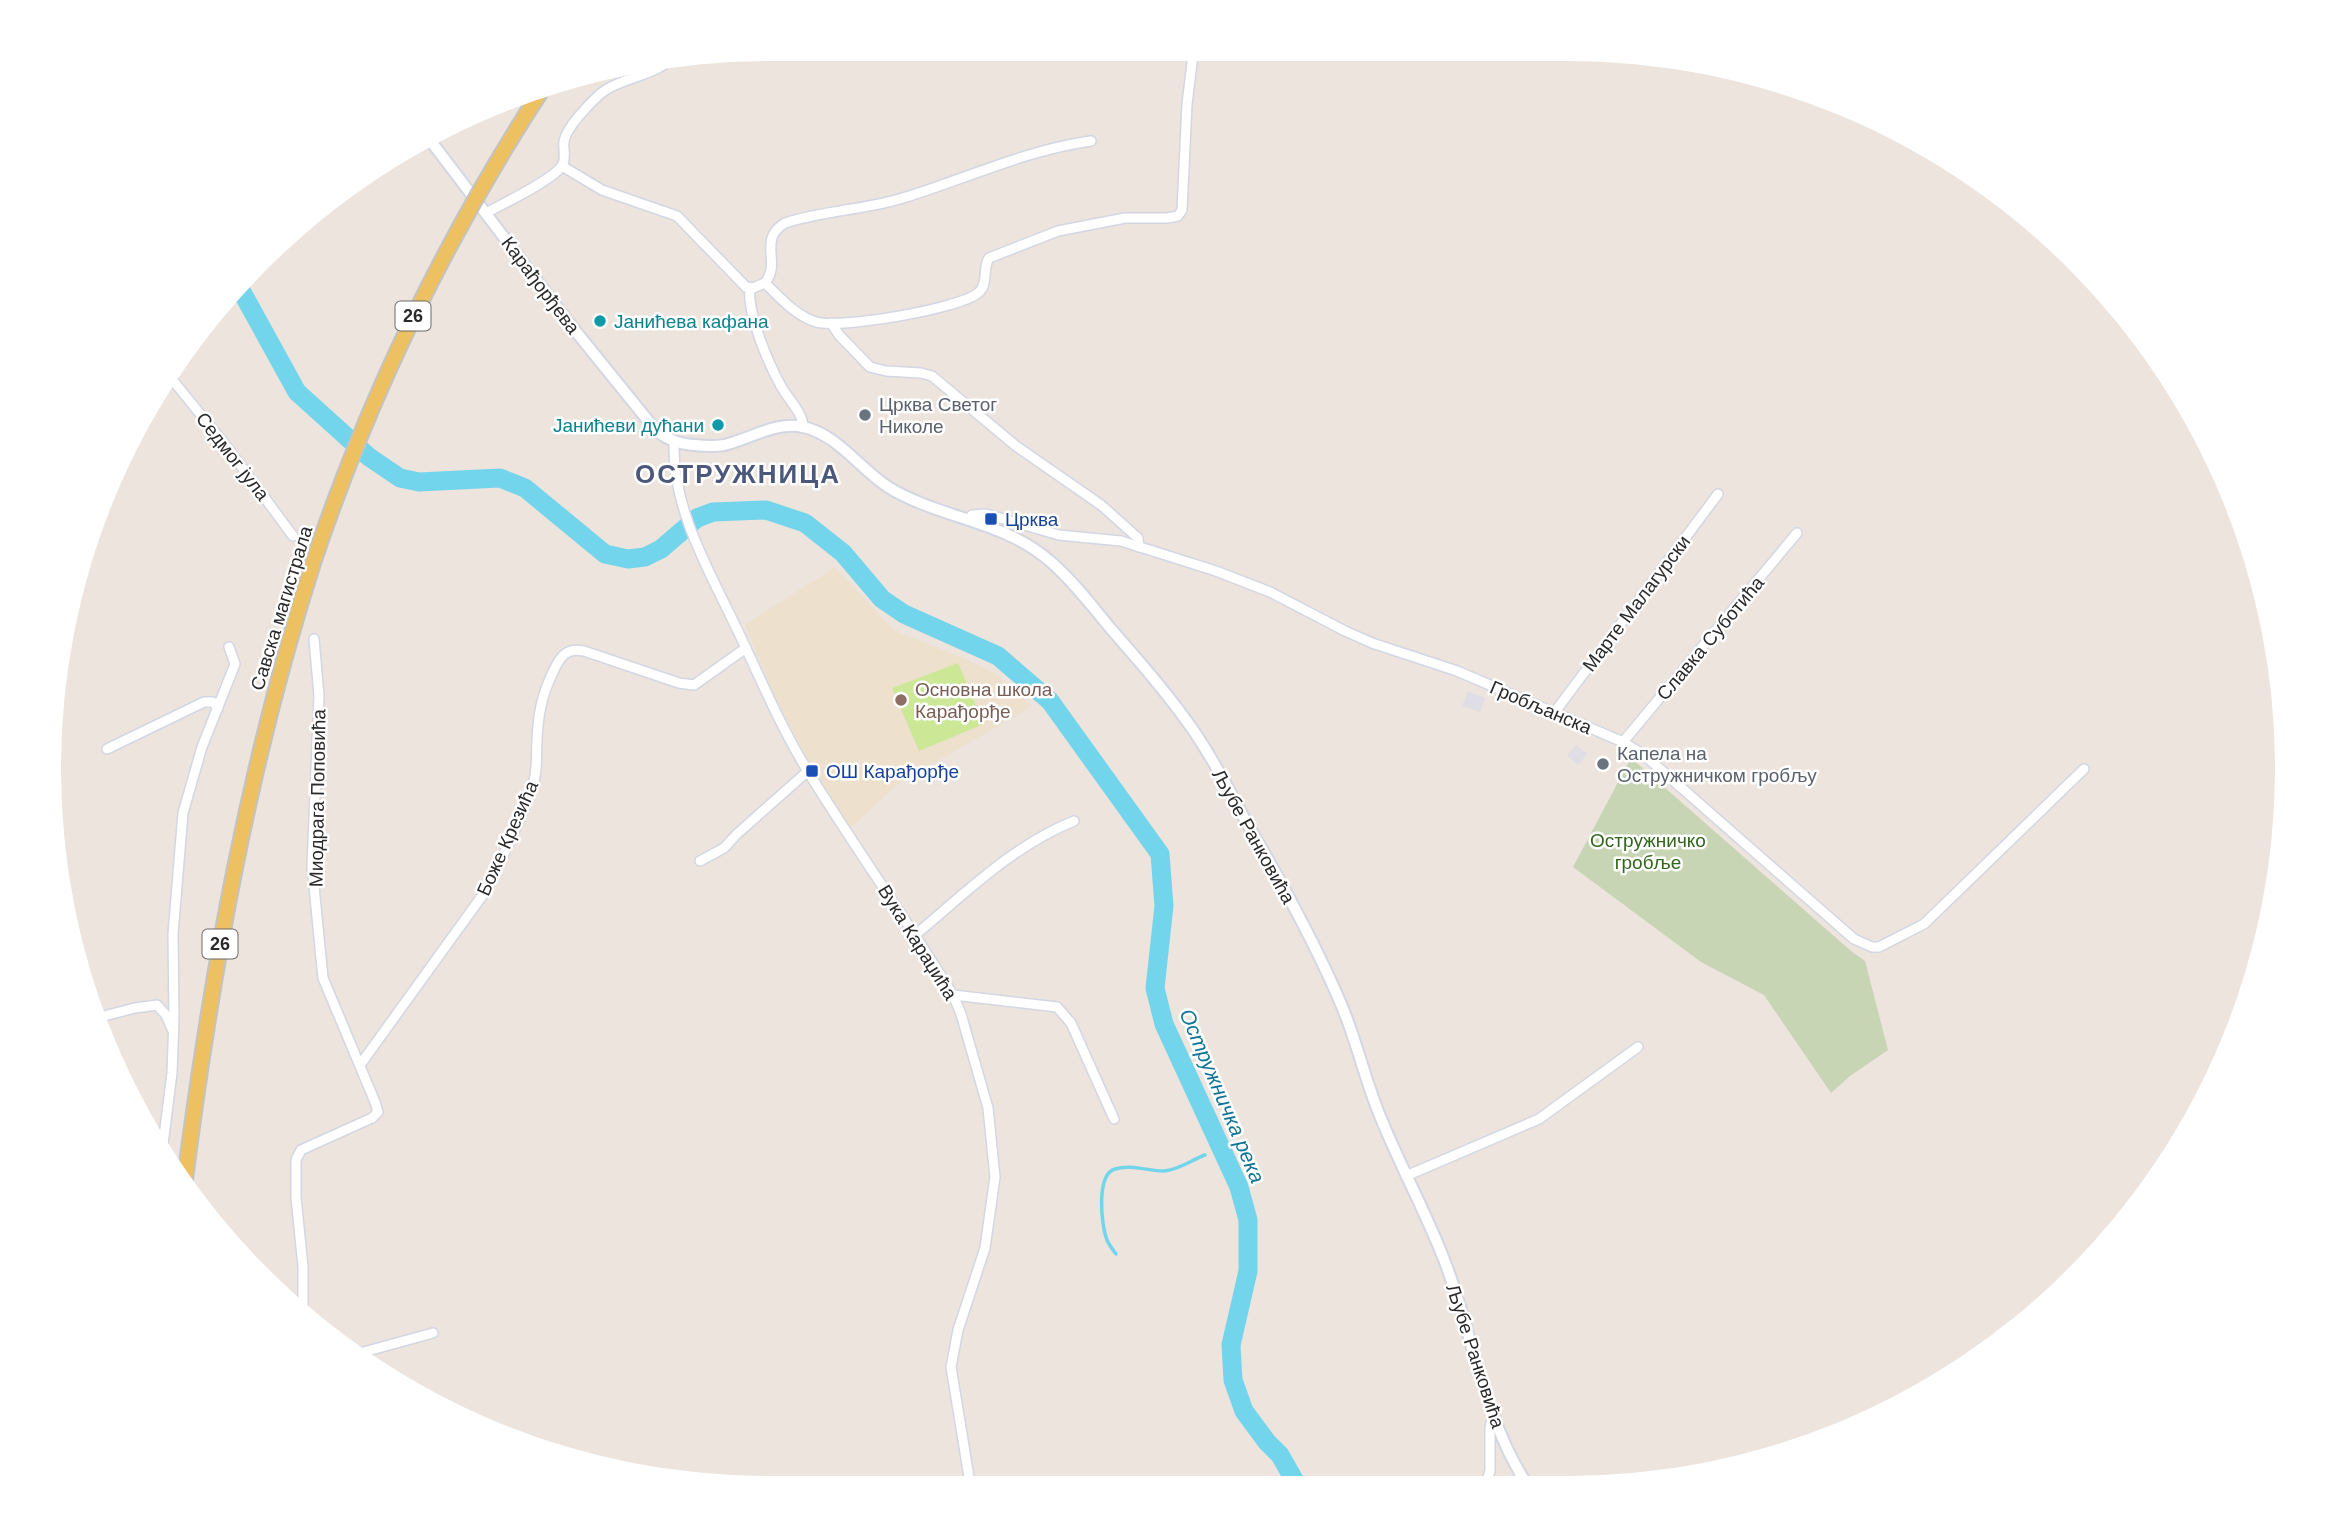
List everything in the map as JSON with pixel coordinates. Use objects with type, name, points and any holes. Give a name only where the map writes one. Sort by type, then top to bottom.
[{"type":"main road","name":"Савска магистрала","points":[[186,1170],[211,996],[246,813],[282,665],[313,562],[352,451],[394,354],[484,184],[535,101]]},
{"type":"street","points":[[765,283],[804,316],[816,322],[891,317],[964,300],[981,290],[985,264],[989,258],[1058,231],[1125,218],[1178,216],[1182,209],[1187,104],[1192,61]]},
{"type":"street","points":[[486,213],[541,183],[562,166],[565,158],[564,138],[579,116],[598,96],[646,72]]},
{"type":"street","points":[[562,166],[602,190],[674,213],[750,288],[765,283],[772,269],[771,239],[785,223],[905,198],[1033,153],[1091,141]]},
{"type":"street","name":"Карађорђева","points":[[434,146],[569,323],[654,428],[674,442]]},
{"type":"street","points":[[674,442],[708,446],[726,444],[784,426],[803,427],[802,418],[777,378],[759,333],[749,300],[750,288]]},
{"type":"street","points":[[831,323],[870,367],[932,376],[1016,446],[1101,505],[1133,532],[1138,538],[1139,547]]},
{"type":"street","name":"Седмог јула","points":[[176,383],[293,536]]},
{"type":"street","name":"Љубе Ранковића","points":[[803,427],[824,435],[875,478],[897,492],[1013,536],[1051,562],[1132,653],[1197,736],[1265,853],[1343,1008],[1377,1109],[1447,1269],[1495,1421],[1521,1476]]},
{"type":"street","name":"Вука Караџића","points":[[674,442],[685,515],[696,545],[775,712],[808,771],[953,995],[988,1108],[995,1177],[985,1248],[958,1330],[951,1367],[969,1476]]},
{"type":"street","name":"Марте Малагурски","points":[[1554,713],[1718,494]]},
{"type":"street","name":"Гробљанска","points":[[969,519],[972,515],[986,514],[1059,535],[1111,540],[1200,566],[1270,592],[1345,631],[1457,671],[1623,742],[1644,755],[1854,939],[1872,947],[1887,943],[1924,924],[2084,769]]},
{"type":"street","name":"Славка Суботића","points":[[1623,742],[1797,533]]},
{"type":"street","name":"Миодрага Поповића","points":[[303,1301],[296,1160],[302,1150],[372,1118],[377,1112],[323,978],[312,866],[319,696],[314,639]]},
{"type":"street","points":[[164,1135],[172,1073],[173,934],[183,813],[198,758],[235,664],[229,647]]},
{"type":"street","name":"Боже Крезића","points":[[360,1065],[482,896],[498,867],[533,787],[537,770],[542,695],[563,653],[571,649],[584,651],[679,683],[694,685],[746,648]]},
{"type":"street","points":[[107,749],[204,702],[213,702],[218,708]]},
{"type":"street","points":[[700,861],[724,848],[808,771]]},
{"type":"street","points":[[915,935],[995,866],[1074,821]]},
{"type":"street","points":[[953,995],[1057,1007],[1071,1023],[1114,1119]]},
{"type":"street","points":[[106,1015],[158,1005],[170,1022],[174,1037]]},
{"type":"street","points":[[1406,1176],[1539,1119],[1638,1047]]},
{"type":"street","points":[[367,1351],[433,1333]]},
{"type":"street","points":[[1488,1476],[1490,1427],[1495,1421]]},
{"type":"shaded area","name":"Основна школа Карађорђе","points":[[835,567],[895,631],[995,673],[1032,706],[898,784],[850,828],[803,751],[774,694],[745,625]]},
{"type":"shaded area","points":[[1468,691],[1485,698],[1480,712],[1462,706]]},
{"type":"shaded area","points":[[1576,745],[1587,754],[1578,765],[1567,756]]},
{"type":"green space","points":[[958,663],[984,724],[919,751],[892,688]]},
{"type":"green space","name":"Остружничко гробље","points":[[1631,758],[1865,961],[1888,1050],[1850,1076],[1831,1093],[1764,995],[1701,962],[1573,867]]},
{"type":"waterway","name":"Остружничка река","points":[[243,295],[297,392],[369,457],[400,478],[419,482],[500,478],[525,488],[605,554],[628,559],[645,557],[661,549],[697,518],[713,512],[766,510],[805,523],[843,553],[882,599],[904,614],[998,656],[1050,701],[1160,854],[1164,906],[1155,988],[1164,1024],[1239,1187],[1248,1220],[1248,1271],[1231,1345],[1233,1380],[1244,1411],[1280,1455],[1292,1476]]},
{"type":"waterway","points":[[1116,1254],[1107,1240],[1102,1212],[1103,1190],[1109,1173],[1127,1167],[1164,1171],[1205,1155]]},
{"type":"place","name":"Јанићева кафана","points":[[600,321]]},
{"type":"place","name":"Црква Светог Николе","points":[[865,415]]},
{"type":"place","name":"Јанићеви дућани","points":[[718,425]]},
{"type":"place","name":"Црква","points":[[991,519]]},
{"type":"place","name":"Основна школа Карађорђе","points":[[901,700]]},
{"type":"place","name":"Капела на Остружничком гробљу","points":[[1603,764]]},
{"type":"place","name":"ОШ Карађорђе","points":[[812,771]]},
{"type":"district","name":"ОСТРУЖНИЦА","points":[[738,474]]}]
